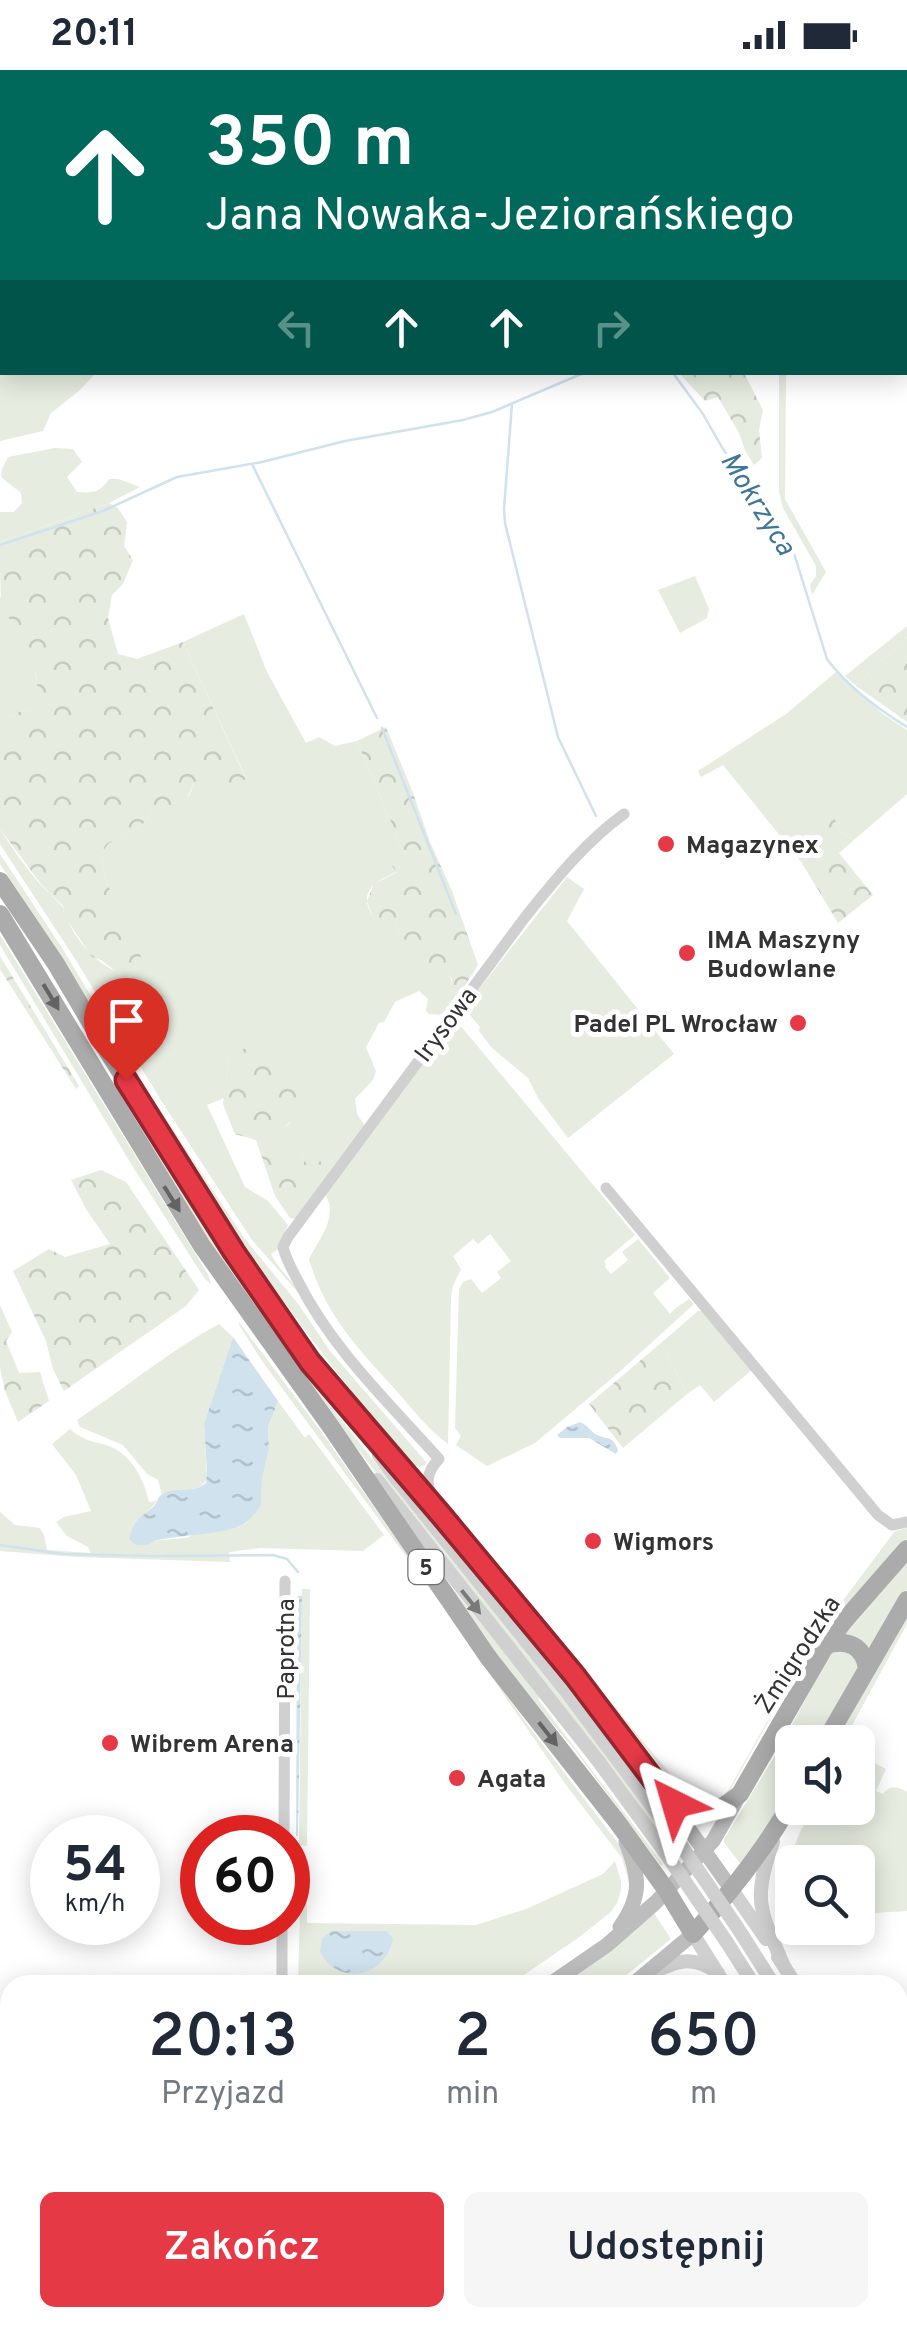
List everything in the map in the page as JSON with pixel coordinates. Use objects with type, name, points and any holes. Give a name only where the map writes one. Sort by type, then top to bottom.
[{"type":"main road","name":"5","points":[[0,878],[74,992],[161,1140],[310,1362],[575,1676],[664,1794],[683,1809],[702,1815],[722,1808],[740,1794]]},
{"type":"main road","name":"5","points":[[0,914],[202,1246],[488,1657],[619,1824],[693,1934]]},
{"type":"main road","name":"Żmigrodzka","points":[[564,1975],[633,1924],[704,1851],[719,1832],[826,1645],[907,1549]]},
{"type":"main road","points":[[835,1725],[907,1600]]},
{"type":"main road","points":[[826,1645],[852,1644],[864,1656],[867,1668]]},
{"type":"main road","points":[[664,1794],[732,1890]]},
{"type":"main road","points":[[607,1945],[631,1912],[637,1892],[634,1862],[619,1824]]},
{"type":"main road","points":[[644,1975],[693,1934],[732,1890],[778,1827]]},
{"type":"street","name":"Irysowa","points":[[432,1466],[439,1459],[326,1328],[302,1290],[284,1248],[288,1237],[526,916],[567,865],[624,814]]},
{"type":"street","points":[[606,1188],[878,1515],[896,1526],[907,1522]]},
{"type":"street","points":[[363,1426],[394,1478],[566,1690],[676,1838],[768,1975]]},
{"type":"street","points":[[331,1427],[553,1704],[664,1851],[748,1975]]},
{"type":"street","points":[[391,1457],[415,1470],[432,1466],[427,1484],[442,1516]]},
{"type":"street","name":"Paprotna","points":[[284,1815],[285,1581]]},
{"type":"street","points":[[778,1827],[759,1893],[766,1924],[783,1964]]},
{"type":"street","points":[[732,1890],[790,1975]]},
{"type":"street","points":[[693,1934],[719,1975]]},
{"type":"street","points":[[282,1945],[282,1975]]},
{"type":"street","points":[[649,1975],[669,1964],[688,1960],[706,1964],[718,1975]]},
{"type":"green space","points":[[0,375],[94,375],[51,413],[43,431],[0,441]]},
{"type":"green space","points":[[681,375],[745,375],[763,410],[759,430],[762,458],[754,465],[718,397],[705,401]]},
{"type":"green space","points":[[779,375],[786,375],[785,499],[826,572],[812,595],[810,585],[816,576],[816,566],[783,508],[779,492]]},
{"type":"green space","points":[[55,448],[73,449],[82,462],[67,477],[77,492],[96,491],[109,479],[140,487],[109,503],[0,542],[0,512],[14,512],[22,503],[21,493],[1,477],[8,457]]},
{"type":"green space","points":[[109,503],[118,508],[127,522],[124,546],[133,560],[123,584],[112,595],[108,618],[118,654],[137,659],[183,642],[246,779],[213,793],[195,781],[183,807],[158,816],[152,812],[142,825],[108,844],[101,854],[106,881],[149,974],[136,977],[119,974],[92,957],[65,917],[63,906],[41,884],[0,829],[0,722],[18,712],[33,710],[37,679],[1,598],[0,542]]},
{"type":"green space","points":[[695,576],[709,609],[707,618],[680,633],[658,590]]},
{"type":"green space","points":[[0,596],[34,664],[39,695],[33,710],[18,712],[0,722]]},
{"type":"green space","points":[[244,614],[267,672],[306,743],[319,737],[335,746],[357,741],[406,858],[393,867],[398,871],[374,885],[367,895],[376,925],[392,920],[400,938],[406,940],[427,970],[430,964],[444,969],[451,981],[447,1001],[452,1006],[444,1015],[429,1014],[428,999],[419,991],[395,1002],[384,1022],[379,1023],[366,1047],[376,1071],[355,1099],[357,1114],[365,1126],[337,1162],[311,1175],[302,1154],[274,1142],[290,1123],[229,1054],[224,1098],[207,1105],[245,1187],[268,1201],[288,1225],[279,1249],[271,1254],[304,1299],[252,1240],[0,844],[0,829],[31,873],[63,908],[79,940],[98,960],[122,973],[148,974],[106,881],[101,854],[108,844],[142,825],[152,812],[189,796],[195,781],[246,778],[183,642]]},
{"type":"green space","points":[[907,626],[907,637],[855,685],[845,676]]},
{"type":"green space","points":[[907,637],[907,722],[855,685]]},
{"type":"green space","points":[[836,672],[907,730],[907,794],[854,840],[839,831],[830,805],[816,841],[802,863],[723,765],[701,777],[698,771],[786,714]]},
{"type":"green space","points":[[386,727],[478,965],[452,1006],[447,1001],[452,979],[449,973],[431,964],[424,975],[406,940],[400,938],[396,923],[389,923],[391,934],[379,935],[367,901],[374,884],[397,872],[392,866],[406,858],[357,741]]},
{"type":"green space","points":[[830,804],[839,831],[854,840],[839,853],[873,895],[838,923],[802,863],[816,842],[812,830],[820,812]]},
{"type":"green space","points":[[0,854],[245,1239],[299,1305],[330,1351],[425,1465],[410,1464],[242,1243],[130,1075],[0,864]]},
{"type":"green space","points":[[567,877],[584,889],[567,921],[674,1054],[568,1138],[528,1078],[492,1048],[464,1008]]},
{"type":"green space","points":[[0,935],[211,1284],[133,1167],[0,945]]},
{"type":"green space","points":[[0,956],[79,1086],[76,1089],[0,969]]},
{"type":"green space","points":[[459,1024],[635,1235],[604,1261],[605,1267],[611,1274],[628,1260],[622,1252],[638,1239],[670,1278],[653,1293],[670,1314],[612,1367],[617,1374],[535,1443],[487,1466],[456,1445],[461,1436],[455,1428],[459,1289],[471,1279],[482,1293],[501,1278],[497,1272],[511,1261],[490,1234],[478,1244],[473,1239],[453,1256],[461,1269],[451,1296],[448,1444],[419,1417],[343,1328],[323,1296],[309,1259],[329,1219],[325,1194],[451,1027]]},
{"type":"green space","points":[[260,1048],[284,1067],[293,1081],[299,1111],[275,1142],[302,1154],[311,1174],[324,1155],[335,1155],[337,1162],[295,1219],[290,1218],[275,1196],[256,1140],[235,1134],[223,1104],[229,1054]]},
{"type":"green space","points":[[140,1124],[218,1248],[315,1387],[591,1733],[671,1840],[666,1844],[331,1415],[212,1249],[136,1126]]},
{"type":"green space","points":[[101,1170],[126,1182],[199,1290],[186,1306],[64,1391],[13,1271],[49,1249],[65,1257],[110,1244],[71,1180]]},
{"type":"green space","points":[[689,1299],[694,1304],[617,1374],[611,1367]]},
{"type":"green space","points":[[0,1305],[12,1332],[6,1341],[19,1373],[40,1372],[49,1401],[18,1422],[0,1368]]},
{"type":"green space","points":[[698,1311],[704,1311],[753,1369],[714,1402],[700,1385],[687,1394],[661,1343]]},
{"type":"green space","points":[[239,1322],[524,1720],[624,1851],[629,1860],[629,1883],[622,1858],[262,1361]]},
{"type":"green space","points":[[219,1324],[233,1337],[204,1424],[207,1479],[194,1489],[162,1495],[158,1480],[147,1474],[123,1445],[80,1427],[77,1420]]},
{"type":"green space","points":[[661,1343],[687,1394],[623,1448],[589,1404]]},
{"type":"green space","points":[[278,1401],[305,1438],[309,1434],[384,1535],[363,1551],[260,1548],[229,1552],[230,1562],[0,1551],[0,1512],[15,1525],[40,1528],[47,1550],[91,1553],[88,1547],[67,1536],[56,1522],[91,1511],[76,1475],[52,1444],[70,1429],[123,1454],[140,1476],[149,1502],[157,1501],[131,1532],[129,1539],[140,1545],[245,1524],[261,1506],[268,1427]]},
{"type":"green space","points":[[907,1528],[907,1539],[814,1647],[724,1799],[704,1807],[729,1789],[814,1639],[895,1531]]},
{"type":"green space","points":[[421,1549],[540,1697],[661,1866],[574,1749],[511,1675]]},
{"type":"green space","points":[[907,1557],[907,1589],[868,1652],[842,1635]]},
{"type":"green space","points":[[302,1589],[310,1589],[307,1815],[299,1815]]},
{"type":"green space","points":[[517,1589],[694,1799],[693,1807],[679,1800],[535,1619]]},
{"type":"green space","points":[[907,1612],[907,1624],[852,1725],[845,1725]]},
{"type":"green space","points":[[838,1648],[857,1658],[858,1668],[826,1725],[792,1725],[830,1653]]},
{"type":"green space","points":[[775,1755],[775,1813],[742,1866],[723,1841]]},
{"type":"green space","points":[[875,1763],[886,1769],[876,1791],[883,1794],[894,1787],[907,1792],[907,1911],[875,1913],[875,1845],[795,1845],[804,1825],[875,1825]]},
{"type":"green space","points":[[615,1861],[621,1890],[611,1912],[524,1975],[298,1975],[299,1945],[310,1945],[310,1923],[476,1925],[526,1909],[603,1874]]},
{"type":"green space","points":[[654,1913],[671,1939],[626,1975],[574,1975]]},
{"type":"water","points":[[233,1337],[278,1401],[268,1427],[261,1506],[237,1527],[135,1544],[129,1539],[133,1526],[160,1496],[206,1483],[204,1424]]},
{"type":"water","points":[[580,1422],[612,1440],[618,1450],[616,1454],[589,1438],[557,1435]]},
{"type":"water","points":[[297,1596],[302,1596],[298,1815]]},
{"type":"water","points":[[332,1931],[386,1931],[393,1938],[381,1962],[372,1969],[350,1974],[329,1963],[320,1952],[322,1938]]},
{"type":"waterway","points":[[0,545],[103,511],[177,477],[463,420],[492,412],[579,375]]},
{"type":"waterway","name":"Mokrzyca","points":[[674,375],[792,547],[827,659],[864,696],[907,727]]},
{"type":"waterway","points":[[512,404],[505,523],[558,737],[596,816]]},
{"type":"waterway","points":[[252,464],[377,718]]},
{"type":"waterway","points":[[382,728],[456,914]]},
{"type":"waterway","points":[[0,1545],[63,1554],[273,1555],[287,1559],[298,1572]]},
{"type":"place","name":"Magazynex","points":[[666,844]]},
{"type":"place","name":"IMA Maszyny Budowlane","points":[[687,953]]},
{"type":"place","name":"Padel PL Wrocław","points":[[798,1023]]},
{"type":"place","name":"Wigmors","points":[[593,1541]]},
{"type":"place","name":"Wibrem Arena","points":[[110,1743]]},
{"type":"place","name":"Agata","points":[[457,1778]]},
{"type":"route","points":[[126,1080],[234,1252],[310,1362],[575,1676],[675,1804]]}]
